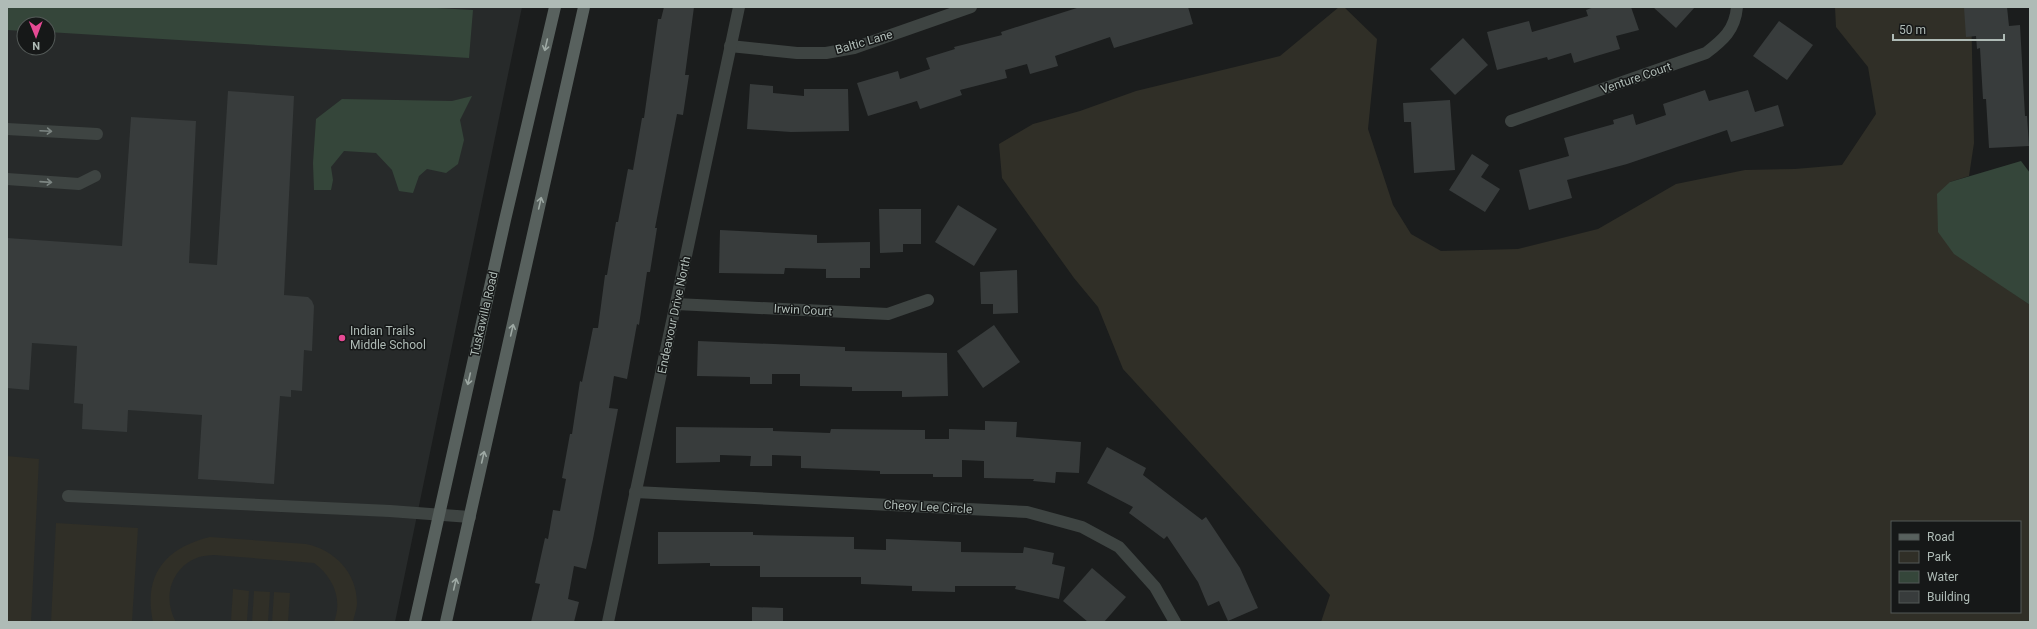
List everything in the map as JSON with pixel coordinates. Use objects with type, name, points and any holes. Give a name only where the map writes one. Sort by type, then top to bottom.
[{"type":"main road","name":"Tuskawilla Road","points":[[415,622],[438,515],[555,7]]},
{"type":"main road","points":[[446,622],[584,7]]},
{"type":"street","name":"Endeavour Drive North","points":[[608,622],[739,7]]},
{"type":"street","name":"Baltic Lane","points":[[730,46],[797,54],[826,53],[854,48],[971,7]]},
{"type":"street","name":"Venture Court","points":[[1511,121],[1706,53],[1727,36],[1736,14],[1737,7]]},
{"type":"street","points":[[7,129],[97,134]]},
{"type":"street","points":[[7,179],[79,184],[95,176]]},
{"type":"street","name":"Irwin Court","points":[[676,304],[888,314],[928,300]]},
{"type":"street","name":"Cheoy Lee Circle","points":[[635,492],[1027,512],[1082,527],[1119,547],[1155,587],[1175,622]]},
{"type":"street","points":[[68,496],[470,517]]},
{"type":"shaded area","points":[[7,7],[522,7],[395,622],[7,622]]},
{"type":"green space","points":[[1339,7],[1344,7],[1377,39],[1368,129],[1393,205],[1411,234],[1441,251],[1518,249],[1598,229],[1676,184],[1745,170],[1795,169],[1842,165],[1876,114],[1868,67],[1836,27],[1835,7],[1971,7],[1974,143],[1969,176],[1950,182],[2010,291],[2030,305],[2030,622],[1321,622],[1330,595],[1123,369],[1098,307],[1074,278],[1002,178],[999,144],[1033,124],[1080,111],[1136,91],[1280,56]]},
{"type":"green space","points":[[7,456],[39,459],[31,622],[7,622]]},
{"type":"green space","points":[[56,523],[138,528],[132,622],[51,622]]},
{"type":"green space","points":[[210,537],[306,544],[317,547],[335,557],[349,573],[356,592],[357,608],[353,622],[334,622],[337,613],[337,597],[331,582],[321,569],[314,563],[214,555],[199,557],[189,562],[176,576],[172,584],[170,603],[176,622],[153,622],[151,590],[155,577],[161,566],[170,556],[181,548]]},
{"type":"green space","points":[[233,589],[249,591],[247,621],[231,620]]},
{"type":"green space","points":[[254,591],[270,592],[268,622],[252,622]]},
{"type":"green space","points":[[274,592],[290,593],[288,622],[272,622]]},
{"type":"water","points":[[7,7],[419,7],[473,10],[469,58],[56,32],[56,16],[16,16],[16,31],[7,30]]},
{"type":"water","points":[[472,96],[460,120],[464,140],[458,164],[446,173],[427,169],[419,176],[413,193],[399,191],[392,170],[376,153],[344,151],[331,167],[333,180],[331,190],[314,190],[313,163],[316,119],[342,99],[452,101]]},
{"type":"water","points":[[2021,161],[2030,173],[2030,305],[1954,254],[1938,232],[1937,194],[1950,182]]},
{"type":"building","points":[[664,7],[694,7],[685,75],[689,75],[683,115],[677,114],[655,228],[657,228],[650,272],[647,272],[639,325],[637,324],[627,379],[614,376],[609,408],[618,409],[593,539],[586,569],[574,566],[568,599],[579,602],[574,622],[531,622],[540,584],[535,583],[545,538],[548,539],[553,510],[560,511],[566,479],[562,478],[570,434],[572,434],[580,381],[582,382],[593,328],[598,328],[605,275],[607,275],[616,222],[618,222],[628,169],[633,170],[642,118],[644,118],[658,19],[661,19]]},
{"type":"building","points":[[1080,7],[1188,7],[1193,24],[1114,48],[1110,37],[1055,56],[1058,66],[1030,74],[1027,64],[1005,70],[1007,78],[960,90],[962,95],[920,109],[917,101],[868,116],[857,83],[898,71],[900,79],[930,69],[926,58],[955,49],[954,47],[1002,35],[1001,32]]},
{"type":"building","points":[[1594,7],[1631,7],[1639,30],[1616,36],[1620,49],[1574,63],[1571,53],[1548,60],[1547,57],[1497,70],[1487,32],[1529,21],[1532,32],[1588,16],[1586,10]]},
{"type":"building","points":[[1653,7],[1695,7],[1676,28]]},
{"type":"building","points":[[1964,7],[2007,7],[2009,26],[2020,25],[2025,116],[2027,116],[2029,146],[1989,148],[1986,99],[1983,99],[1980,48],[1977,49],[1976,36],[1966,37]]},
{"type":"building","points":[[1779,21],[1813,45],[1787,80],[1753,56]]},
{"type":"building","points":[[1463,38],[1488,65],[1455,95],[1430,69]]},
{"type":"building","points":[[750,84],[773,86],[773,93],[804,96],[804,89],[848,89],[849,131],[791,132],[747,129]]},
{"type":"building","points":[[1705,90],[1709,101],[1748,90],[1755,112],[1778,105],[1784,126],[1731,142],[1727,130],[1627,164],[1567,180],[1572,198],[1529,210],[1519,170],[1569,156],[1564,138],[1614,124],[1613,120],[1633,114],[1636,125],[1666,115],[1663,104]]},
{"type":"building","points":[[228,91],[294,96],[284,295],[308,297],[312,301],[314,306],[312,351],[304,350],[302,391],[291,390],[291,397],[280,396],[274,484],[198,479],[202,415],[128,410],[127,432],[82,429],[83,404],[74,403],[77,346],[32,343],[29,390],[7,388],[7,238],[122,246],[131,117],[196,121],[189,263],[217,265]]},
{"type":"building","points":[[1450,100],[1455,170],[1414,173],[1411,122],[1404,122],[1403,103]]},
{"type":"building","points":[[1472,154],[1489,165],[1481,177],[1500,189],[1485,212],[1449,190]]},
{"type":"building","points":[[958,205],[997,229],[974,266],[935,242]]},
{"type":"building","points":[[879,209],[921,209],[921,244],[903,244],[903,252],[880,253]]},
{"type":"building","points":[[720,230],[817,235],[817,243],[870,242],[870,268],[860,268],[860,278],[826,278],[826,269],[785,268],[784,274],[719,273]]},
{"type":"building","points":[[1017,270],[1018,313],[993,314],[993,304],[981,304],[980,272]]},
{"type":"building","points":[[994,325],[1020,362],[983,388],[957,351]]},
{"type":"building","points":[[698,341],[845,347],[845,351],[947,353],[948,396],[902,397],[902,391],[852,391],[852,387],[800,386],[800,374],[772,374],[772,384],[750,384],[750,377],[697,376]]},
{"type":"building","points":[[985,421],[1017,422],[1016,437],[1081,442],[1079,473],[1056,472],[1055,483],[1033,481],[1034,479],[984,478],[984,461],[962,460],[962,477],[933,477],[933,474],[880,474],[880,471],[801,468],[801,456],[772,455],[772,466],[750,466],[751,456],[720,455],[720,462],[676,463],[676,427],[773,428],[773,431],[830,433],[831,429],[925,430],[925,439],[949,439],[949,429],[985,430]]},
{"type":"building","points":[[1107,447],[1146,468],[1143,475],[1202,520],[1206,517],[1240,568],[1258,608],[1228,621],[1219,601],[1208,606],[1198,582],[1167,536],[1164,539],[1129,513],[1133,507],[1087,483]]},
{"type":"building","points":[[658,532],[753,532],[753,535],[854,537],[854,549],[886,550],[886,539],[961,542],[961,552],[1023,553],[1024,547],[1054,553],[1052,564],[1065,567],[1059,599],[1015,589],[1016,586],[955,586],[955,592],[912,591],[912,586],[861,584],[861,577],[760,577],[760,566],[710,566],[710,563],[658,564]]},
{"type":"building","points":[[1092,568],[1126,597],[1104,622],[1088,622],[1063,601]]},
{"type":"building","points":[[752,607],[783,608],[783,622],[752,622]]},
{"type":"place","name":"Indian Trails Middle School","points":[[342,338]]}]
